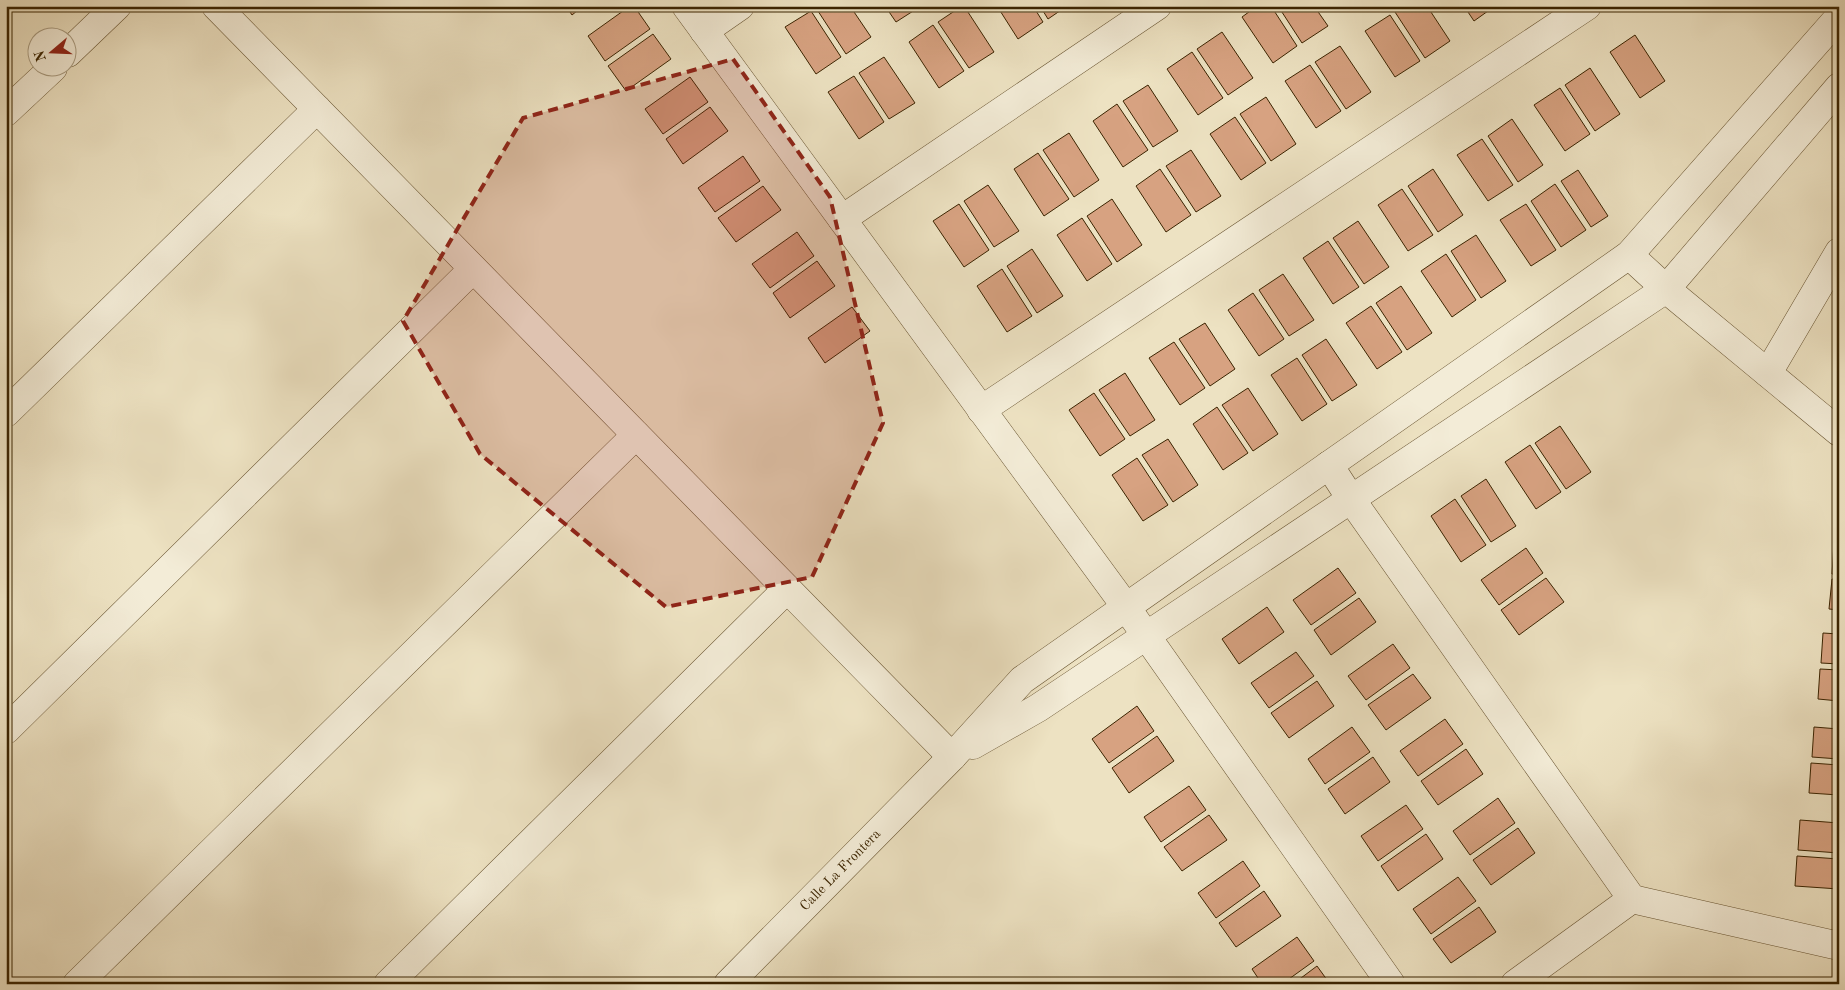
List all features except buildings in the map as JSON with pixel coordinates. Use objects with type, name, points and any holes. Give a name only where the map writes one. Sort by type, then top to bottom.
[{"type":"street","points":[[78,43],[116,6]]},
{"type":"street","points":[[216,6],[952,757]]},
{"type":"street","points":[[686,6],[1126,607],[1391,984]]},
{"type":"street","points":[[704,31],[740,6]]},
{"type":"street","points":[[842,219],[1157,6]]},
{"type":"street","points":[[981,410],[1587,6]]},
{"type":"street","points":[[952,757],[1022,680],[1629,255],[1839,17]]},
{"type":"street","points":[[6,112],[42,78]]},
{"type":"street","points":[[952,757],[1038,708],[1666,289],[1839,87]]},
{"type":"street","points":[[6,413],[317,109]]},
{"type":"street","points":[[1768,373],[1839,252]]},
{"type":"street","points":[[1629,255],[1666,289],[1839,432]]},
{"type":"street","points":[[6,730],[473,269]]},
{"type":"street","points":[[77,984],[636,435]]},
{"type":"street","points":[[1329,465],[1351,500],[1632,899],[1839,946]]},
{"type":"street","points":[[388,984],[788,589]]},
{"type":"street","name":"Calle La Frontera","points":[[728,984],[952,757]]},
{"type":"street","points":[[1515,984],[1632,899]]},
{"type":"highlighted area","points":[[733,59],[830,197],[883,423],[812,577],[666,607],[480,454],[403,321],[523,118]]}]
